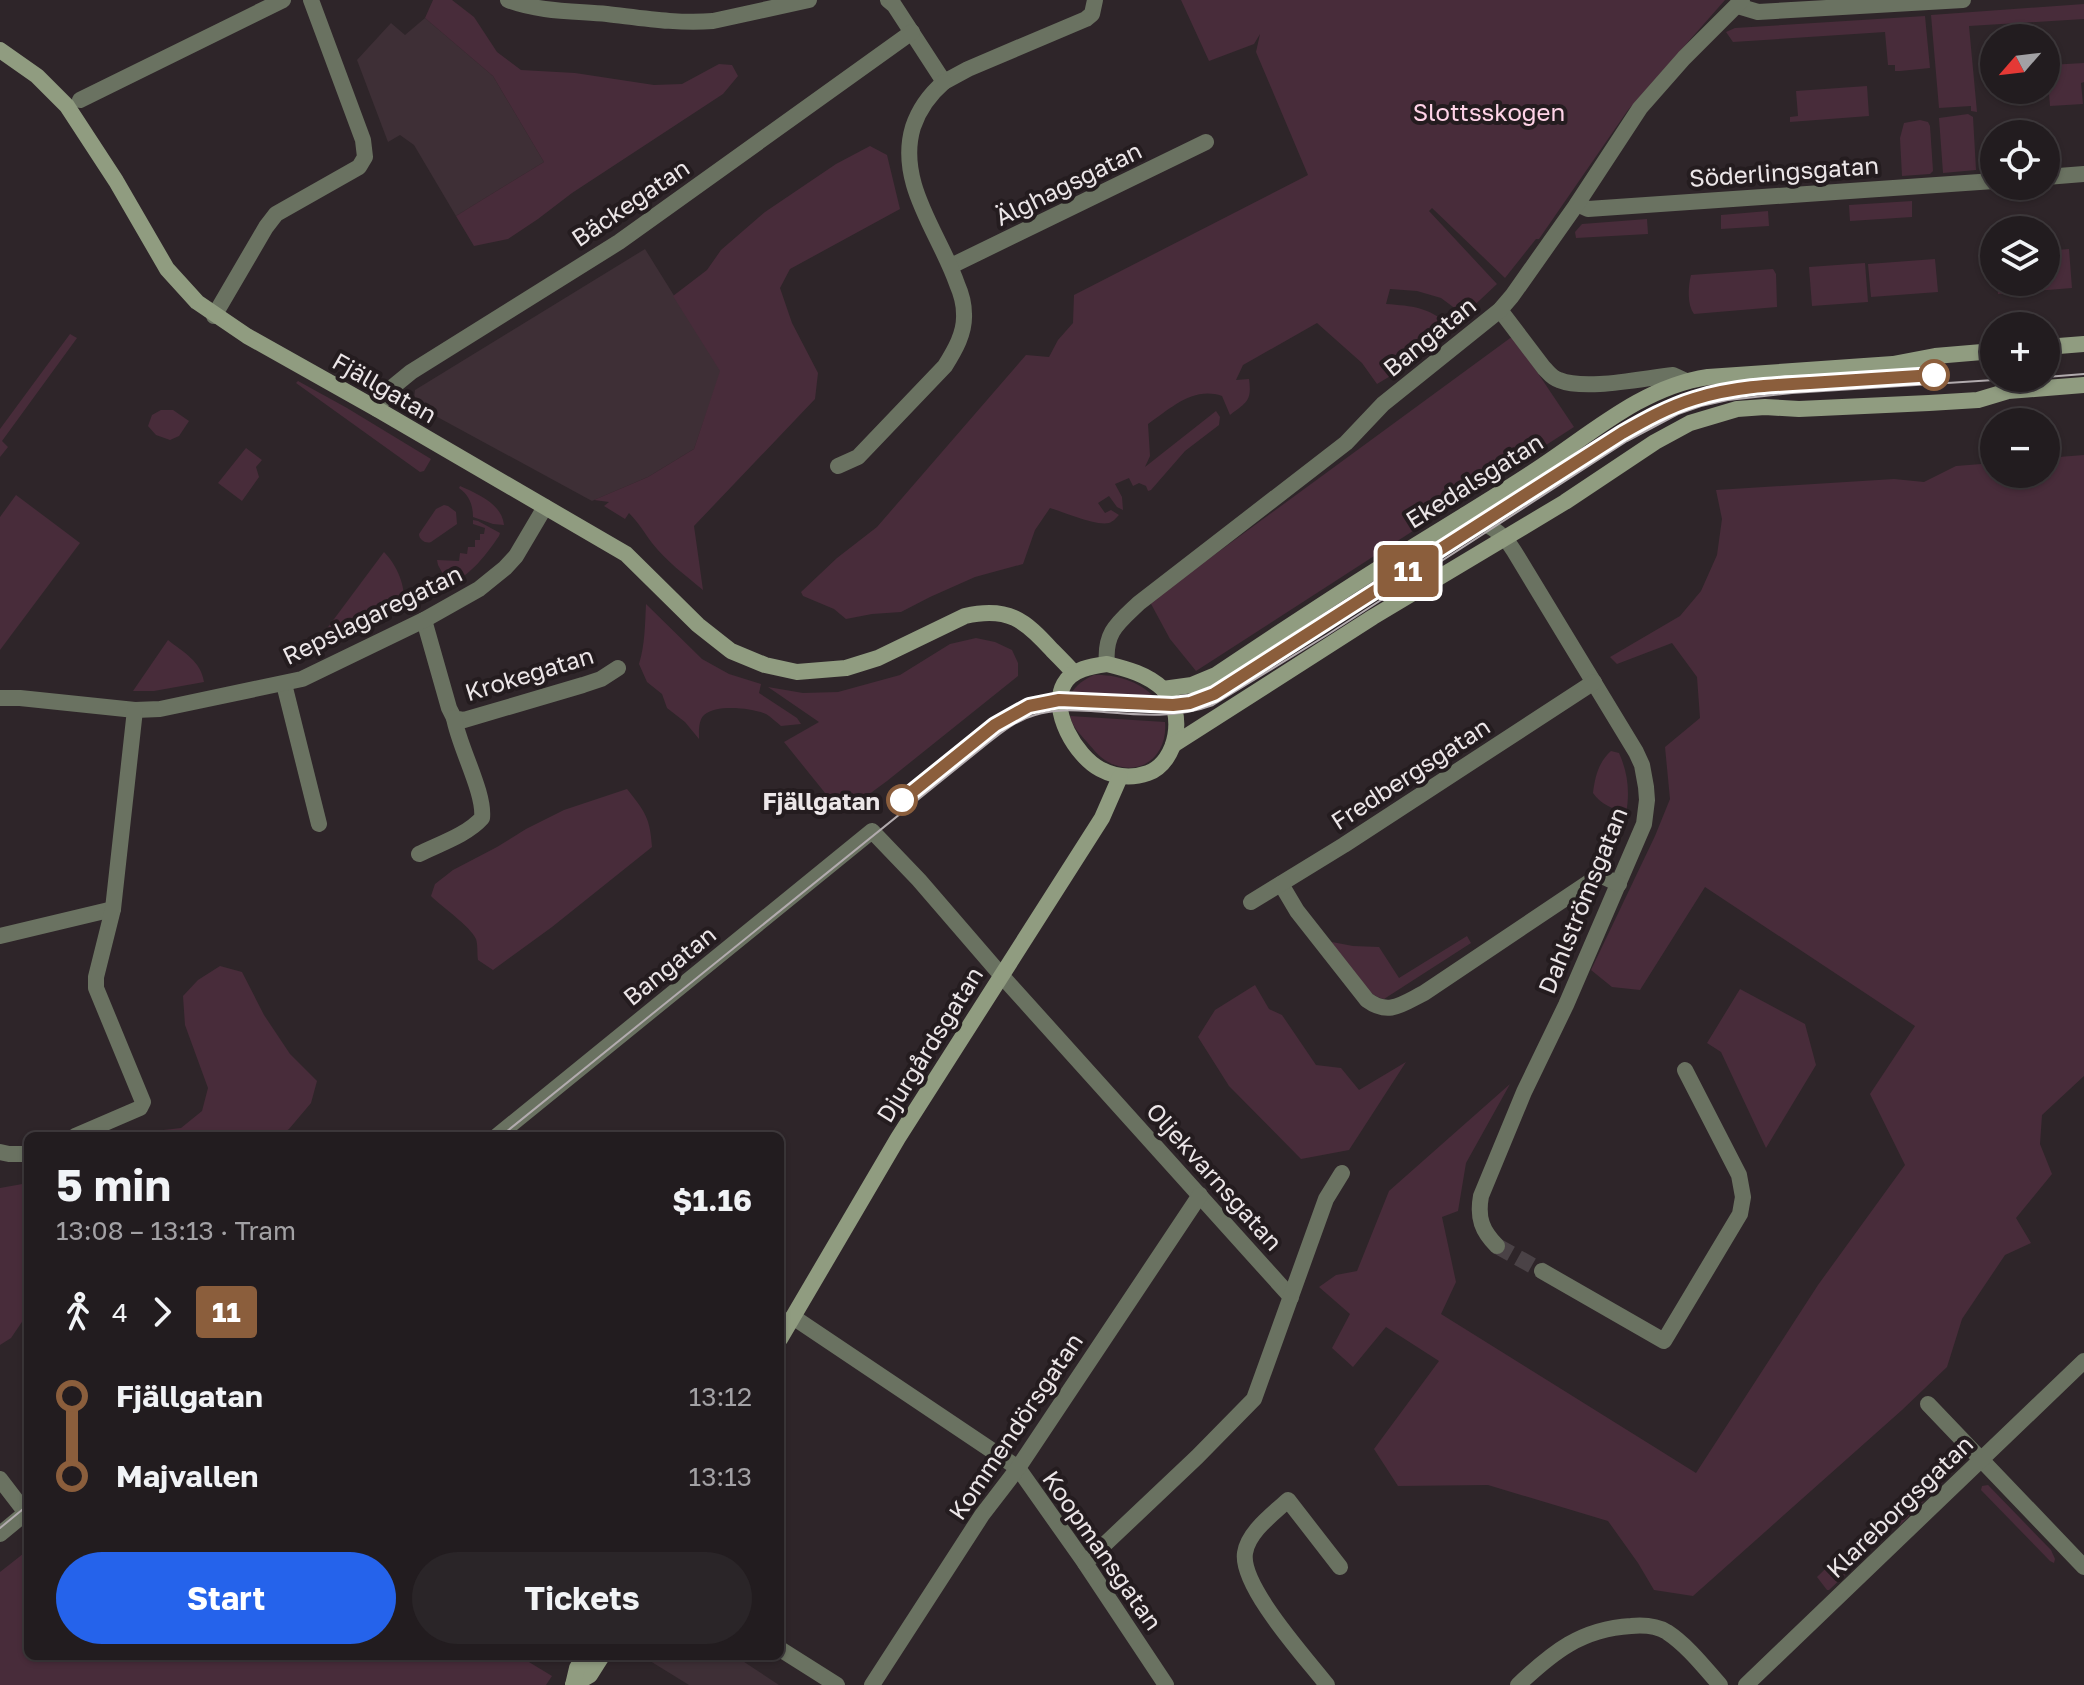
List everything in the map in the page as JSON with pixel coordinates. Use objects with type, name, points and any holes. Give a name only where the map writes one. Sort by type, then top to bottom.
[{"type":"street","points":[[80,100],[283,0]]},
{"type":"street","points":[[214,316],[276,214],[359,167],[365,157],[363,140],[311,0]]},
{"type":"street","points":[[508,0],[522,5],[563,10],[699,22],[809,0]]},
{"type":"street","points":[[888,0],[944,82]]},
{"type":"street","points":[[838,466],[858,457],[945,366],[956,349],[965,315],[951,266],[913,184],[909,167],[908,152],[914,123],[927,98],[944,82],[968,69],[1086,19],[1092,14],[1095,0]]},
{"type":"street","points":[[1740,3],[1758,12],[1963,0]]},
{"type":"street","name":"Bangatan","points":[[1107,664],[1106,645],[1113,627],[1139,603],[1346,443],[1383,404],[1500,310],[1577,204],[1640,108],[1684,58],[1740,3]]},
{"type":"street","name":"Bäckegatan","points":[[377,409],[389,390],[411,372],[619,242],[912,32]]},
{"type":"street","name":"Fjällgatan","points":[[0,50],[37,76],[67,106],[116,181],[167,269],[214,316],[626,554],[731,651],[765,665],[797,672],[846,668],[878,658],[965,616],[997,612],[1023,620],[1074,673]]},
{"type":"street","name":"Älghagsgatan","points":[[951,266],[1206,142]]},
{"type":"street","points":[[2060,176],[2084,174]]},
{"type":"street","name":"Söderlingsgatan","points":[[1577,204],[1588,209],[1980,182]]},
{"type":"street","name":"Ekedalsgatan","points":[[1500,310],[1544,368],[1562,382],[1587,384],[1673,375],[1686,381]]},
{"type":"street","points":[[2060,346],[2084,344]]},
{"type":"street","name":"Ekedalsgatan","points":[[1163,689],[1192,685],[1216,675],[1629,408],[1666,388],[1708,377],[1893,364],[1980,352]]},
{"type":"street","points":[[1173,745],[1673,432],[1714,414],[1765,407],[1838,408],[1978,400],[2008,391],[2084,385]]},
{"type":"street","name":"Repslagaregatan","points":[[0,698],[135,710],[160,709],[284,684],[314,674],[479,589],[516,556],[545,507]]},
{"type":"street","name":"Dahlströmsgatan","points":[[1465,515],[1484,522],[1506,538],[1636,752],[1642,765],[1647,800],[1644,824],[1619,884],[1524,1092],[1481,1196],[1478,1210],[1481,1223],[1485,1233],[1497,1246]]},
{"type":"street","name":"Krokegatan","points":[[419,854],[477,824],[482,818],[481,801],[456,732],[424,620]]},
{"type":"street","points":[[1107,664],[1137,672],[1163,689],[1170,698],[1175,715],[1175,735],[1162,765],[1156,769],[1120,777],[1099,769],[1067,732],[1059,700],[1064,684],[1074,673],[1090,666],[1107,664]]},
{"type":"street","name":"Krokegatan","points":[[454,718],[464,720],[583,685],[601,679],[618,668]]},
{"type":"street","name":"Fredbergsgatan","points":[[1251,902],[1594,682]]},
{"type":"street","points":[[284,684],[319,824]]},
{"type":"street","points":[[84,1132],[140,1108],[143,1102],[96,988],[113,909],[135,710]]},
{"type":"street","name":"Djurgårdsgatan","points":[[784,1332],[898,1138],[1102,818],[1120,777]]},
{"type":"street","name":"Bangatan","points":[[502,1132],[872,831]]},
{"type":"street","name":"Oljekvarnsgatan","points":[[872,831],[1291,1297]]},
{"type":"street","points":[[1281,884],[1297,911],[1367,1000],[1385,1009],[1424,993],[1600,875],[1619,884]]},
{"type":"street","points":[[0,936],[113,909]]},
{"type":"street","points":[[1542,1271],[1664,1341],[1740,1214],[1743,1197],[1733,1162],[1685,1070]]},
{"type":"street","points":[[0,1152],[24,1154]]},
{"type":"street","points":[[1085,1563],[1254,1399],[1326,1199],[1342,1173]]},
{"type":"street","name":"Kommendörsgatan","points":[[872,1685],[994,1498],[1018,1468],[1200,1195]]},
{"type":"street","name":"Koopmansgatan","points":[[793,1317],[1018,1468],[1166,1685]]},
{"type":"street","name":"Klareborgsgatan","points":[[1746,1685],[2084,1361]]},
{"type":"street","points":[[1928,1404],[2084,1567]]},
{"type":"street","points":[[0,1479],[24,1508]]},
{"type":"street","points":[[1327,1685],[1259,1597],[1247,1572],[1245,1553],[1251,1538],[1288,1500],[1340,1567]]},
{"type":"street","points":[[0,1534],[24,1514]]},
{"type":"street","points":[[1518,1685],[1565,1645],[1591,1632],[1642,1625],[1665,1630],[1720,1685]]},
{"type":"street","points":[[784,1652],[837,1685]]},
{"type":"street","points":[[573,1685],[582,1660]]},
{"type":"street","points":[[573,1685],[590,1675],[599,1660]]},
{"type":"shaded area","points":[[425,18],[493,76],[544,162],[456,216],[414,145],[400,135],[388,142],[357,60],[391,23],[405,35]]},
{"type":"shaded area","points":[[645,249],[721,371],[694,449],[648,477],[592,501],[419,407],[414,399],[415,390]]},
{"type":"shaded area","points":[[648,1660],[741,1660],[779,1685],[689,1685]]},
{"type":"green space","points":[[433,0],[452,0],[474,17],[497,52],[521,70],[575,73],[654,85],[682,84],[719,64],[732,65],[738,76],[723,94],[508,239],[474,246],[456,216],[544,162],[493,76],[425,18]]},
{"type":"green space","name":"Slottsskogen","points":[[1181,0],[1725,0],[1628,110],[1539,239],[1505,278],[1432,208],[1429,211],[1497,284],[1464,315],[1441,298],[1417,291],[1390,289],[1386,304],[1420,308],[1449,325],[1449,333],[1424,356],[1377,384],[1362,363],[1317,323],[1243,365],[1236,380],[1249,379],[1249,397],[1230,415],[1222,396],[1201,394],[1173,406],[1148,424],[1150,456],[1145,467],[1216,411],[1220,417],[1219,425],[1185,451],[1151,490],[1139,483],[1133,486],[1129,478],[1115,484],[1122,497],[1123,510],[1109,496],[1098,503],[1105,513],[1111,510],[1119,515],[1111,522],[1088,521],[1050,508],[1035,530],[1023,564],[975,577],[901,612],[846,619],[834,609],[803,596],[801,592],[837,558],[877,527],[1026,355],[1049,357],[1058,340],[1073,323],[1074,295],[1308,175],[1256,52],[1260,34],[1254,44],[1209,61]]},
{"type":"green space","points":[[2084,4],[2084,19],[1969,26],[1977,112],[1971,111],[1971,106],[1939,108],[1931,15]]},
{"type":"green space","points":[[1925,16],[1930,68],[1900,71],[1895,71],[1895,65],[1888,65],[1885,32],[1733,42],[1726,32],[1735,28]]},
{"type":"green space","points":[[2084,63],[2084,82],[2081,83],[2083,104],[2050,106],[2060,104],[2060,64]]},
{"type":"green space","points":[[1867,86],[1869,116],[1790,122],[1790,117],[1798,116],[1796,91]]},
{"type":"green space","points":[[1968,114],[1973,117],[1976,170],[1943,173],[1939,118]]},
{"type":"green space","points":[[1928,122],[1930,126],[1933,171],[1930,174],[1902,176],[1900,138],[1904,123]]},
{"type":"green space","points":[[870,146],[887,155],[900,209],[790,269],[780,288],[792,323],[818,373],[815,399],[694,526],[703,590],[663,556],[629,513],[625,519],[604,506],[609,502],[594,500],[648,477],[694,449],[720,371],[673,296],[707,270],[721,250],[765,212],[836,164]]},
{"type":"green space","points":[[1912,201],[1912,217],[1850,221],[1849,205]]},
{"type":"green space","points":[[1768,211],[1769,226],[1721,229],[1721,215]]},
{"type":"green space","points":[[1647,219],[1648,234],[1576,238],[1575,232],[1582,224]]},
{"type":"green space","points":[[2069,249],[2072,288],[2060,289],[2060,250]]},
{"type":"green space","points":[[1935,259],[1938,292],[1871,297],[1868,264]]},
{"type":"green space","points":[[1865,263],[1868,302],[1812,306],[1809,267]]},
{"type":"green space","points":[[1773,269],[1776,274],[1777,307],[1694,314],[1689,295],[1691,275]]},
{"type":"green space","points":[[70,334],[77,338],[2,441],[8,447],[0,457],[0,429]]},
{"type":"green space","points":[[1513,336],[1574,427],[1196,671],[1170,639],[1150,602]]},
{"type":"green space","points":[[298,381],[431,459],[424,471],[420,472],[296,383]]},
{"type":"green space","points":[[161,410],[173,410],[189,421],[179,436],[170,440],[156,435],[148,426],[152,415]]},
{"type":"green space","points":[[246,448],[262,460],[256,467],[259,477],[242,501],[218,483]]},
{"type":"green space","points":[[2084,455],[2084,1076],[2042,1115],[2040,1144],[2052,1174],[2016,1218],[2031,1243],[2005,1255],[1962,1319],[1947,1367],[1693,1596],[1654,1590],[1608,1521],[1488,1485],[1398,1486],[1374,1449],[1439,1361],[1386,1327],[1353,1367],[1332,1348],[1350,1314],[1319,1287],[1336,1275],[1357,1271],[1389,1191],[1510,1084],[1466,1163],[1458,1211],[1442,1217],[1456,1282],[1441,1314],[1696,1473],[1818,1285],[1905,1165],[1870,1094],[1915,1026],[1705,887],[1640,990],[1612,987],[1591,970],[1670,799],[1665,747],[1700,718],[1697,677],[1672,643],[1617,664],[1610,657],[1680,616],[1701,591],[1717,555],[1722,519],[1716,490],[1894,479],[1924,482],[1956,466],[1980,464],[1980,488],[2060,488],[2060,457]]},
{"type":"green space","points":[[460,486],[494,506],[504,525],[473,517],[470,501]]},
{"type":"green space","points":[[16,495],[80,543],[0,650],[0,517]]},
{"type":"green space","points":[[444,505],[456,512],[457,524],[431,542],[423,541],[419,534],[436,509]]},
{"type":"green space","points":[[473,520],[500,533],[499,536],[471,570],[449,585],[437,560],[459,561],[460,553],[467,554],[468,547],[475,547],[475,540],[480,540],[485,528],[473,524]]},
{"type":"green space","points":[[384,552],[400,576],[403,605],[308,654]]},
{"type":"green space","points":[[646,604],[702,659],[729,674],[761,684],[759,693],[797,718],[801,724],[781,726],[760,712],[717,709],[702,717],[699,739],[685,722],[667,708],[662,694],[647,682],[639,664],[644,642]]},
{"type":"green space","points":[[976,638],[1012,650],[1018,663],[1018,676],[842,814],[784,742],[819,722],[768,687],[803,693],[838,692],[900,675],[950,644]]},
{"type":"green space","points":[[168,640],[195,663],[204,682],[154,691],[133,691]]},
{"type":"green space","points":[[1094,675],[1128,680],[1144,688],[1157,700],[1070,695],[1080,683]]},
{"type":"green space","points":[[1070,716],[1165,722],[1163,743],[1145,764],[1126,768],[1115,765],[1096,752],[1076,729]]},
{"type":"green space","points":[[1611,751],[1619,753],[1626,775],[1626,814],[1603,803],[1593,793],[1598,770]]},
{"type":"green space","points":[[627,789],[646,815],[652,847],[493,970],[478,960],[477,941],[473,934],[431,896],[435,884],[453,870],[564,810]]},
{"type":"green space","points":[[1467,936],[1471,943],[1384,999],[1363,986],[1332,942],[1379,947],[1399,978]]},
{"type":"green space","points":[[220,966],[242,972],[264,1015],[290,1054],[317,1081],[311,1103],[285,1132],[153,1132],[181,1128],[202,1111],[208,1088],[185,1025],[183,996],[198,980]]},
{"type":"green space","points":[[1255,985],[1269,1009],[1282,1015],[1316,1065],[1341,1068],[1359,1090],[1406,1062],[1349,1150],[1301,1159],[1229,1086],[1198,1037],[1215,1010]]},
{"type":"green space","points":[[1740,989],[1805,1024],[1816,1065],[1766,1148],[1721,1052],[1707,1043]]},
{"type":"green space","points":[[24,1184],[24,1319],[11,1338],[0,1345],[0,1188]]},
{"type":"green space","points":[[1938,1461],[1949,1476],[1900,1525],[1887,1511]]},
{"type":"green space","points":[[1988,1485],[2051,1550],[2054,1563],[1981,1490],[1982,1486]]},
{"type":"green space","points":[[1855,1540],[1866,1555],[1827,1590],[1817,1577]]},
{"type":"green space","points":[[24,1553],[24,1660],[526,1660],[552,1676],[546,1685],[0,1685],[0,1572]]},
{"type":"tunnel","points":[[1497,1246],[1542,1271]]},
{"type":"tram line","points":[[2060,376],[2084,374]]},
{"type":"tram line","name":"11","points":[[902,800],[995,725],[1029,706],[1059,700],[1173,705],[1190,703],[1214,694],[1622,433],[1677,404],[1734,389],[1934,375]]},
{"type":"tram line","points":[[506,1132],[988,743],[1022,720],[1056,711],[1168,714],[1213,705],[1627,441],[1678,414],[1728,400],[1980,381]]},
{"type":"tram line","points":[[0,1528],[24,1508]]},
{"type":"place","name":"Fjällgatan","points":[[902,800]]}]
